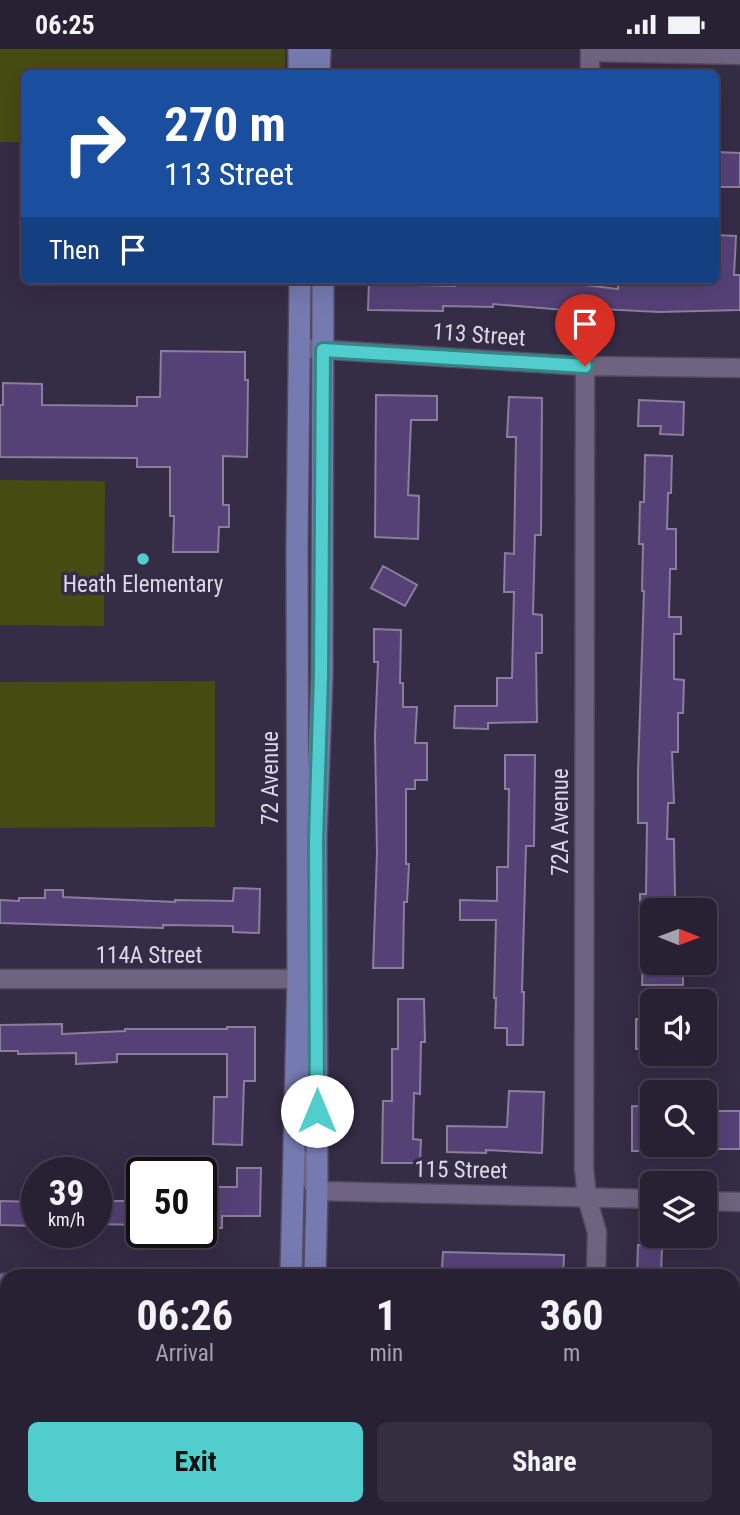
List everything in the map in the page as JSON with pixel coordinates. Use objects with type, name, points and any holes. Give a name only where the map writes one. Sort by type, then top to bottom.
[{"type":"main road","points":[[299,49],[299,70]]},
{"type":"main road","points":[[320,49],[320,70]]},
{"type":"main road","name":"72 Avenue","points":[[291,1269],[298,979],[300,284]]},
{"type":"main road","name":"72 Avenue","points":[[315,1269],[316,839],[321,676],[323,284]]},
{"type":"street","points":[[590,70],[590,50],[740,55]]},
{"type":"street","name":"113 Street","points":[[299,348],[585,366],[740,368]]},
{"type":"street","name":"72A Avenue","points":[[585,366],[584,1168],[587,1198],[597,1232],[596,1269]]},
{"type":"street","name":"114A Street","points":[[0,979],[298,979]]},
{"type":"street","points":[[293,1148],[317,1191]]},
{"type":"street","name":"115 Street","points":[[317,1191],[640,1199]]},
{"type":"street","points":[[717,1201],[740,1202]]},
{"type":"green space","points":[[0,49],[285,49],[285,70],[21,70],[21,142],[0,142]]},
{"type":"green space","points":[[0,480],[105,481],[104,626],[0,625]]},
{"type":"green space","points":[[215,681],[215,827],[0,828],[0,682]]},
{"type":"building","points":[[719,152],[740,153],[740,187],[719,187]]},
{"type":"building","points":[[719,235],[736,236],[734,275],[740,275],[740,310],[659,312],[601,309],[600,313],[493,304],[493,307],[443,306],[443,311],[368,310],[369,284],[577,284],[618,289],[618,284],[719,284]]},
{"type":"building","points":[[161,351],[245,352],[245,380],[248,380],[247,457],[223,456],[223,505],[229,505],[229,527],[219,527],[218,552],[173,552],[174,516],[170,516],[170,467],[137,467],[137,458],[0,457],[0,405],[3,405],[3,383],[42,384],[42,405],[137,406],[137,397],[160,397]]},
{"type":"building","points":[[376,395],[437,396],[437,420],[411,420],[408,495],[419,496],[418,539],[375,537]]},
{"type":"building","points":[[509,397],[542,398],[541,535],[535,535],[533,614],[542,615],[542,653],[536,653],[537,722],[488,723],[488,729],[454,728],[455,706],[497,706],[497,678],[512,678],[514,592],[504,592],[505,553],[514,554],[516,437],[507,437]]},
{"type":"building","points":[[639,400],[684,402],[683,435],[660,434],[661,426],[638,426]]},
{"type":"building","points":[[645,455],[672,456],[667,529],[676,529],[676,569],[670,569],[669,617],[681,617],[681,634],[674,634],[674,679],[684,680],[683,713],[678,713],[678,752],[672,752],[674,803],[668,803],[667,839],[674,839],[675,898],[640,898],[640,894],[646,894],[647,823],[638,823],[644,591],[643,544],[639,544],[640,502],[644,502]]},
{"type":"building","points":[[383,566],[417,585],[405,606],[371,588]]},
{"type":"building","points":[[374,629],[401,630],[400,683],[403,683],[403,707],[417,707],[415,743],[427,743],[427,780],[415,780],[415,789],[406,789],[406,864],[409,864],[407,902],[404,902],[403,968],[373,968],[377,853],[375,736],[378,662],[374,662]]},
{"type":"building","points":[[505,755],[535,755],[534,846],[526,846],[523,1045],[507,1045],[507,1028],[495,1028],[496,920],[460,920],[460,900],[497,901],[497,867],[508,867],[509,789],[505,789]]},
{"type":"building","points":[[234,888],[260,889],[259,933],[233,932],[233,926],[163,925],[163,928],[0,923],[0,900],[45,898],[45,890],[63,890],[63,897],[175,902],[233,901]]},
{"type":"building","points":[[642,975],[683,975],[683,985],[642,985]]},
{"type":"building","points":[[398,999],[424,999],[425,1042],[421,1042],[420,1094],[414,1093],[413,1139],[421,1140],[420,1163],[382,1163],[383,1101],[392,1101],[392,1049],[398,1049]]},
{"type":"building","points":[[636,1019],[640,1019],[640,1049],[636,1049]]},
{"type":"building","points":[[62,1024],[62,1034],[125,1029],[255,1027],[255,1081],[244,1081],[242,1145],[213,1144],[214,1097],[227,1097],[227,1054],[117,1054],[117,1062],[76,1064],[76,1053],[18,1054],[18,1051],[0,1051],[0,1025]]},
{"type":"building","points":[[509,1091],[544,1092],[542,1153],[486,1150],[486,1153],[447,1152],[447,1126],[507,1127]]},
{"type":"building","points":[[632,1106],[640,1106],[640,1151],[632,1151]]},
{"type":"building","points":[[717,1111],[740,1111],[740,1149],[717,1149]]},
{"type":"building","points":[[237,1168],[261,1168],[260,1216],[222,1216],[222,1228],[217,1228],[217,1187],[237,1187]]},
{"type":"building","points":[[0,1201],[21,1202],[21,1226],[0,1225]]},
{"type":"building","points":[[112,1201],[126,1201],[126,1225],[112,1224]]},
{"type":"building","points":[[638,1245],[640,1248],[662,1248],[661,1269],[637,1269]]},
{"type":"building","points":[[443,1252],[564,1255],[563,1269],[442,1268]]},
{"type":"place","name":"Heath Elementary","points":[[143,559]]},
{"type":"route","points":[[317,1111],[316,839],[321,676],[323,350],[585,366]]}]
